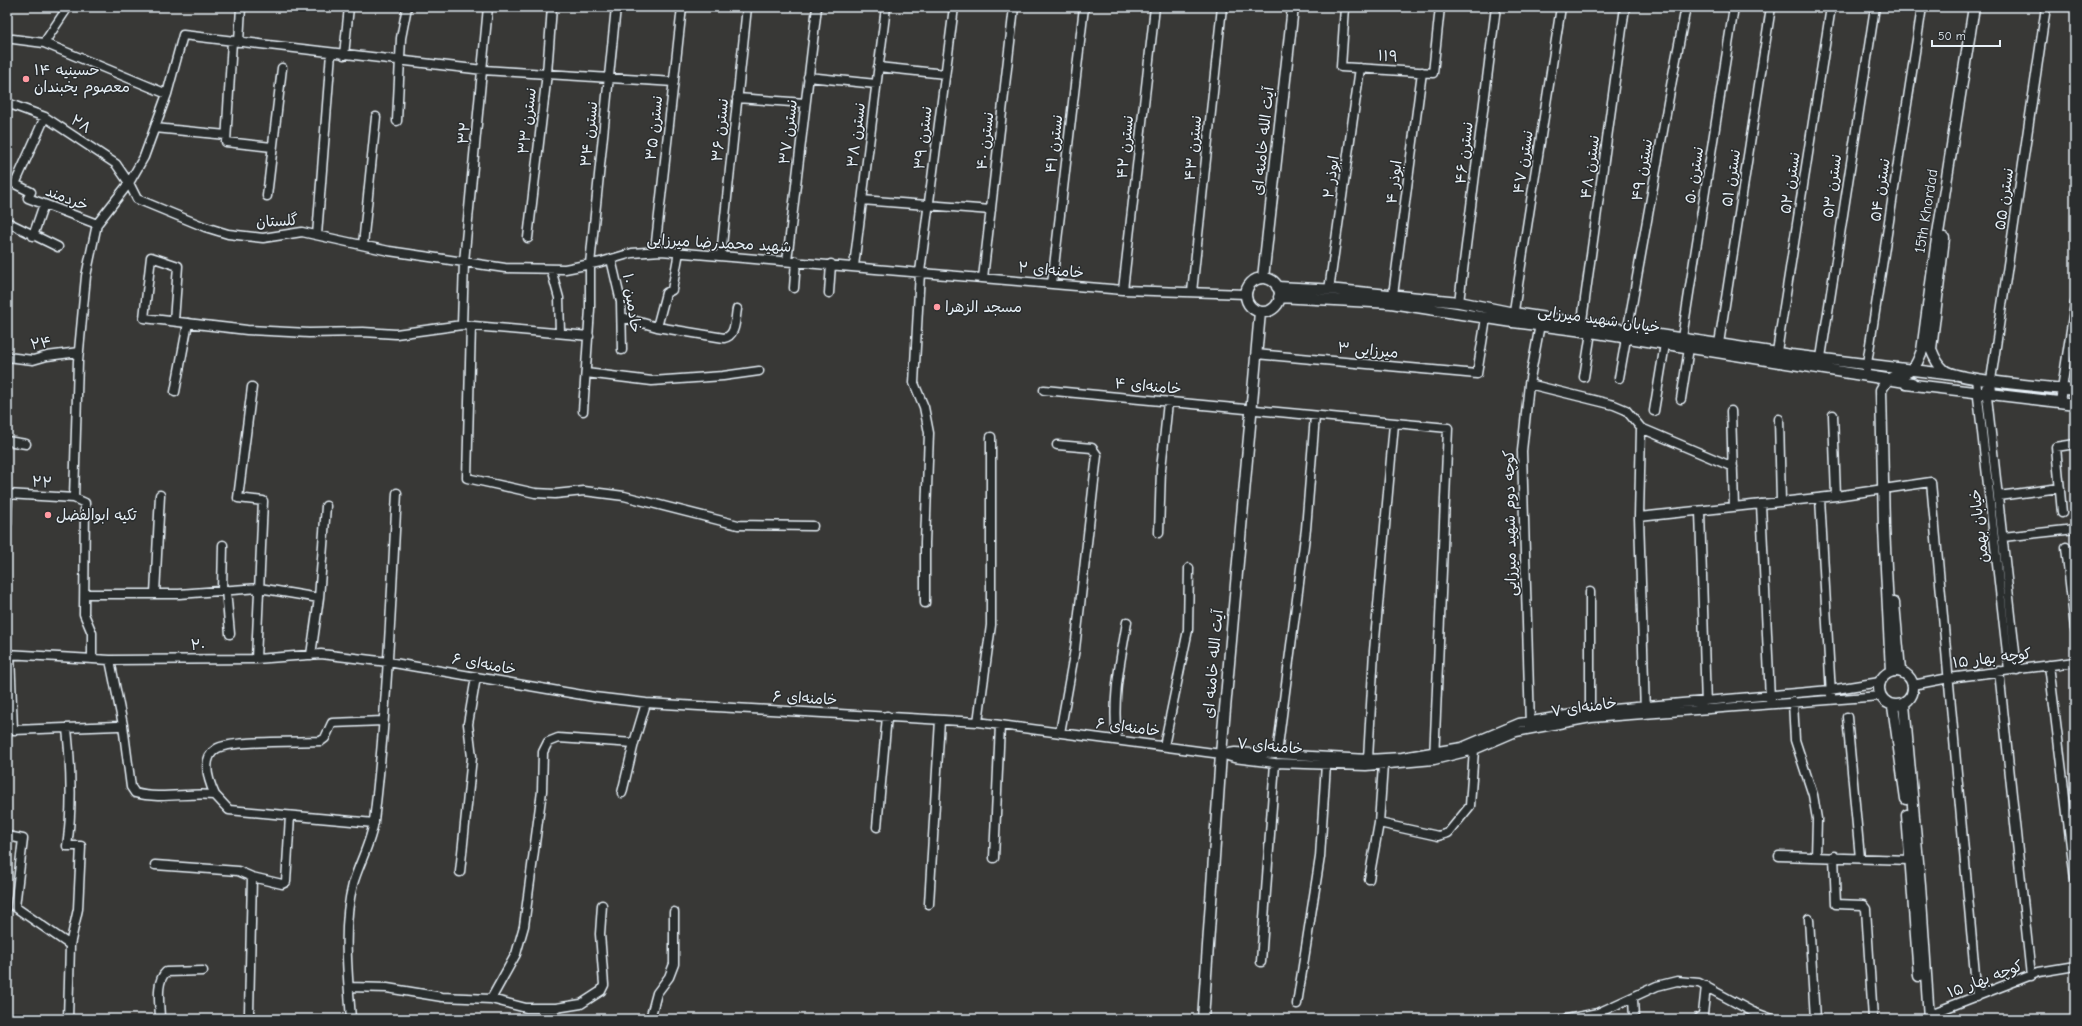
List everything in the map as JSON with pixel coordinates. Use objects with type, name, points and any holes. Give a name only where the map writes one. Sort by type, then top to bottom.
[{"type":"street","points":[[44,43],[68,7]]},
{"type":"street","points":[[241,7],[226,142],[272,147]]},
{"type":"street","points":[[344,55],[349,7]]},
{"type":"street","points":[[397,121],[401,38],[407,7]]},
{"type":"street","name":"۳۲","points":[[462,325],[464,262],[488,7]]},
{"type":"street","name":"نسترن ۳۳","points":[[528,238],[547,73],[552,7]]},
{"type":"street","name":"نسترن ۳۴","points":[[583,411],[589,336],[590,264],[616,7]]},
{"type":"street","name":"نسترن ۳۵","points":[[655,251],[682,7]]},
{"type":"street","name":"نسترن ۳۶","points":[[721,255],[747,7]]},
{"type":"street","name":"نسترن ۳۷","points":[[787,261],[817,7]]},
{"type":"street","name":"نسترن ۳۸","points":[[854,266],[886,7]]},
{"type":"street","name":"نسترن ۳۹","points":[[924,603],[924,543],[929,433],[924,406],[914,383],[920,272],[954,7]]},
{"type":"street","name":"نسترن ۴۰","points":[[983,278],[1014,7]]},
{"type":"street","name":"نسترن ۴۱","points":[[1052,284],[1084,7]]},
{"type":"street","name":"نسترن ۴۲","points":[[1123,290],[1154,7]]},
{"type":"street","name":"نسترن ۴۳","points":[[1192,292],[1222,7]]},
{"type":"street","name":"آیت الله خامنه ای","points":[[1263,278],[1293,7]]},
{"type":"street","name":"۱۱۹","points":[[1345,7],[1341,67],[1433,73],[1440,7]]},
{"type":"street","name":"نسترن ۴۶","points":[[1459,302],[1496,7]]},
{"type":"street","name":"نسترن ۴۷","points":[[1513,317],[1561,7]]},
{"type":"street","name":"نسترن ۴۸","points":[[1581,327],[1625,7]]},
{"type":"street","name":"نسترن ۴۹","points":[[1620,378],[1686,7]]},
{"type":"street","name":"نسترن ۵۰","points":[[1681,399],[1684,344],[1734,7]]},
{"type":"street","name":"نسترن ۵۱","points":[[1719,348],[1771,7]]},
{"type":"street","name":"نسترن ۵۲","points":[[1776,358],[1831,7]]},
{"type":"street","name":"نسترن ۵۳","points":[[1819,370],[1875,7]]},
{"type":"street","name":"نسترن ۵۴","points":[[1865,377],[1922,7]]},
{"type":"street","name":"15th Khordad","points":[[1911,371],[1916,365],[1922,351],[1936,246],[1974,7]]},
{"type":"street","name":"15th Khordad","points":[[1954,375],[1944,371],[1930,350],[1947,206],[1980,7]]},
{"type":"street","name":"نسترن ۵۵","points":[[1985,394],[1989,380],[2046,7]]},
{"type":"street","points":[[92,658],[92,633],[84,614],[85,504],[74,498],[79,352],[86,276],[97,224],[129,183],[144,157],[167,94],[183,35],[400,62],[483,70],[674,82]]},
{"type":"street","points":[[13,39],[44,43],[167,94]]},
{"type":"street","points":[[317,235],[331,53]]},
{"type":"street","points":[[266,196],[282,68]]},
{"type":"street","points":[[878,68],[945,74]]},
{"type":"street","name":"ابوذر ۲","points":[[1329,290],[1360,68]]},
{"type":"street","name":"ابوذر ۴","points":[[1393,295],[1422,72]]},
{"type":"street","points":[[808,77],[876,84]]},
{"type":"street","points":[[737,98],[805,104]]},
{"type":"street","name":"۲۸","points":[[7,103],[45,117],[116,164],[129,183]]},
{"type":"street","name":"خردمند","points":[[45,117],[15,184],[31,192],[28,198],[97,224]]},
{"type":"street","points":[[363,245],[376,117]]},
{"type":"street","points":[[155,128],[226,135]]},
{"type":"street","name":"گلستان","points":[[129,183],[137,198],[205,227],[228,234],[263,238],[302,232],[363,245],[464,262]]},
{"type":"street","points":[[862,200],[991,210]]},
{"type":"street","points":[[33,236],[44,204]]},
{"type":"street","points":[[7,222],[58,247]]},
{"type":"street","name":"شهید محمدرضا میرزایی","points":[[464,262],[505,268],[564,269],[632,253],[655,251],[854,266]]},
{"type":"street","points":[[657,327],[666,293],[672,290],[679,252]]},
{"type":"street","points":[[174,321],[178,266],[151,257],[144,318],[247,330],[324,333],[374,332],[396,334],[462,325],[589,336]]},
{"type":"street","name":"خادمین ۱۰","points":[[611,259],[621,302],[622,350]]},
{"type":"street","points":[[794,288],[796,261]]},
{"type":"street","points":[[829,293],[831,264]]},
{"type":"street","name":"خامنه‌ای ۲","points":[[854,266],[1123,290],[1246,294]]},
{"type":"street","points":[[551,269],[559,298],[560,333]]},
{"type":"street","points":[[1263,278],[1271,281],[1278,292],[1273,309],[1260,312],[1251,307],[1246,298],[1250,284],[1263,278]]},
{"type":"street","name":"خیابان شهید میرزایی","points":[[1278,292],[1329,290],[1459,302],[1513,317],[1684,344],[1719,348],[1776,358],[1819,370],[1912,383]]},
{"type":"street","name":"خیابان شهید میرزایی","points":[[1278,292],[1391,303],[1486,318],[1513,317]]},
{"type":"street","points":[[2060,402],[2075,303]]},
{"type":"street","points":[[622,316],[657,327],[729,338],[733,334],[737,309]]},
{"type":"street","name":"آیت الله خامنه ای","points":[[1203,1019],[1221,754],[1250,410],[1260,312]]},
{"type":"street","name":"میرزایی ۳","points":[[1256,354],[1477,374],[1486,318]]},
{"type":"street","name":"کوچه دوم شهید میرزایی","points":[[1530,725],[1522,451],[1529,384],[1541,321]]},
{"type":"street","points":[[175,392],[188,323]]},
{"type":"street","points":[[471,326],[467,478],[536,492],[555,494],[584,491],[624,496],[738,525],[813,526]]},
{"type":"street","name":"خیابان شهید میرزایی","points":[[1581,327],[1591,332],[1627,334],[1665,344],[1684,344]]},
{"type":"street","points":[[1584,377],[1591,332]]},
{"type":"street","points":[[1654,411],[1665,344]]},
{"type":"street","points":[[1922,351],[1928,372],[1942,388]]},
{"type":"street","name":"۲۴","points":[[7,357],[33,360],[46,356],[79,352]]},
{"type":"street","name":"خیابان شهید میرزایی","points":[[1776,358],[1821,359],[2075,390]]},
{"type":"street","points":[[586,373],[652,381],[723,376],[759,371]]},
{"type":"street","points":[[1896,671],[1893,582],[1880,399],[1881,390],[1886,380],[1911,371]]},
{"type":"street","name":"خیابان بهمن","points":[[1976,379],[1985,394],[1998,496],[2003,537],[2013,670]]},
{"type":"street","points":[[1886,489],[1887,394],[1890,387],[1894,384],[1912,383],[1985,394],[2075,404]]},
{"type":"street","points":[[1529,384],[1626,410],[1641,428],[1732,467]]},
{"type":"street","points":[[252,387],[238,498],[263,501],[256,659]]},
{"type":"street","name":"خامنه‌ای ۴","points":[[1044,390],[1448,428],[1434,756]]},
{"type":"street","name":"خیابان بهمن","points":[[1985,394],[2013,670]]},
{"type":"street","points":[[1159,533],[1161,469],[1168,402]]},
{"type":"street","points":[[1731,411],[1734,507]]},
{"type":"street","points":[[1833,415],[1836,496]]},
{"type":"street","points":[[1261,962],[1276,759],[1306,529],[1315,416]]},
{"type":"street","points":[[1779,419],[1781,502]]},
{"type":"street","points":[[1368,759],[1374,650],[1394,424]]},
{"type":"street","points":[[1641,428],[1639,517],[1645,710]]},
{"type":"street","points":[[978,722],[991,624],[991,437]]},
{"type":"street","points":[[7,440],[26,444]]},
{"type":"street","points":[[2062,513],[2056,447],[2075,444]]},
{"type":"street","points":[[1057,445],[1092,448],[1097,455],[1075,649],[1060,733]]},
{"type":"street","points":[[1639,517],[1820,498],[1931,482],[1977,997]]},
{"type":"street","points":[[1998,496],[2060,488]]},
{"type":"street","points":[[350,1019],[347,951],[350,899],[353,883],[374,823],[388,662],[397,493]]},
{"type":"street","points":[[7,524],[8,494]]},
{"type":"street","name":"۲۲","points":[[8,494],[74,498]]},
{"type":"street","points":[[155,594],[160,495]]},
{"type":"street","points":[[1820,498],[1831,700]]},
{"type":"street","points":[[1761,504],[1770,700]]},
{"type":"street","points":[[311,655],[319,598],[326,506]]},
{"type":"street","points":[[1700,511],[1706,705]]},
{"type":"street","points":[[2003,537],[2075,529]]},
{"type":"street","points":[[223,545],[224,590],[230,634]]},
{"type":"street","points":[[2066,547],[2075,630]]},
{"type":"street","points":[[1164,746],[1188,630],[1189,568]]},
{"type":"street","points":[[85,594],[179,594],[259,588],[319,598]]},
{"type":"street","points":[[1590,592],[1590,712]]},
{"type":"street","points":[[1117,740],[1114,714],[1115,695],[1127,622]]},
{"type":"street","points":[[9,654],[10,730],[118,726]]},
{"type":"street","name":"۲۰","points":[[9,654],[110,660],[256,659],[322,654],[388,662]]},
{"type":"street","points":[[110,660],[123,725],[131,787],[135,793],[148,797],[204,794],[215,795]]},
{"type":"street","name":"خامنه‌ای ۶","points":[[388,662],[594,697],[646,703],[978,722],[1221,754]]},
{"type":"street","name":"کوچه بهار ۱۵","points":[[1913,684],[2075,662]]},
{"type":"street","points":[[2049,665],[2075,880]]},
{"type":"street","points":[[1896,671],[1908,676],[1913,684],[1911,698],[1904,704],[1893,706],[1885,702],[1880,696],[1880,682],[1884,675],[1896,671]]},
{"type":"street","points":[[2000,671],[2031,976]]},
{"type":"street","points":[[460,872],[472,757],[468,724],[476,677]]},
{"type":"street","name":"خامنه‌ای ۷","points":[[1221,754],[1236,752],[1276,759],[1326,764],[1383,765],[1434,756],[1472,747],[1497,731],[1590,712],[1645,710],[1770,700],[1880,682]]},
{"type":"street","name":"خامنه‌ای ۷","points":[[1770,700],[1793,702],[1880,696]]},
{"type":"street","points":[[1793,702],[1795,740],[1812,795],[1817,819],[1816,857]]},
{"type":"street","points":[[622,793],[634,743],[646,703]]},
{"type":"street","points":[[1904,704],[1920,884],[1926,1018]]},
{"type":"street","points":[[1893,706],[1906,799],[1910,860],[1926,1018]]},
{"type":"street","name":"خامنه‌ای ۷","points":[[1530,725],[1645,710]]},
{"type":"street","points":[[877,827],[887,716]]},
{"type":"street","points":[[1847,717],[1860,858]]},
{"type":"street","points":[[929,904],[940,720]]},
{"type":"street","points":[[374,823],[229,810],[215,795],[210,784],[207,764],[210,756],[216,749],[238,744],[321,741],[332,723],[383,721]]},
{"type":"street","points":[[994,858],[1000,725]]},
{"type":"street","points":[[67,728],[71,782],[70,822],[67,846],[81,846],[78,910],[70,945],[68,1019]]},
{"type":"street","points":[[491,999],[516,954],[524,926],[542,791],[543,752],[548,742],[558,738],[634,743]]},
{"type":"street","points":[[1379,823],[1438,836],[1448,833],[1470,806],[1472,747]]},
{"type":"street","name":"خامنه‌ای ۷","points":[[1276,759],[1368,759],[1434,756]]},
{"type":"street","points":[[1297,1004],[1320,857],[1326,764]]},
{"type":"street","points":[[1369,879],[1379,823],[1383,765]]},
{"type":"street","points":[[154,866],[238,871],[252,877],[282,884],[286,882],[290,816]]},
{"type":"street","points":[[7,836],[23,839],[15,907],[70,945]]},
{"type":"street","points":[[1779,856],[1834,856],[1910,860]]},
{"type":"street","points":[[1834,856],[1836,904],[1863,905],[1866,909],[1873,1019]]},
{"type":"street","points":[[249,1012],[252,877]]},
{"type":"street","points":[[349,987],[387,988],[442,997],[491,999],[526,1008],[556,1008],[581,1004],[601,991],[604,985],[600,934],[602,905]]},
{"type":"street","points":[[650,1019],[656,993],[669,977],[674,964],[674,912]]},
{"type":"street","points":[[1809,919],[1815,1019]]},
{"type":"street","name":"کوچه بهار ۱۵","points":[[1926,1018],[2039,972],[2075,966]]},
{"type":"street","points":[[160,1019],[160,985],[162,976],[166,972],[203,971]]},
{"type":"street","points":[[1567,1019],[1583,1018],[1598,1013],[1657,986],[1677,981],[1699,983],[1754,1015],[1772,1019]]},
{"type":"street","points":[[1697,1019],[1703,1014],[1706,986]]},
{"type":"street","points":[[1633,998],[1634,1019]]},
{"type":"place","name":"حسینیه ۱۴ معصوم یخبندان","points":[[26,79]]},
{"type":"place","name":"مسجد الزهرا","points":[[937,307]]},
{"type":"place","name":"تکیه ابوالفضل","points":[[48,515]]}]
